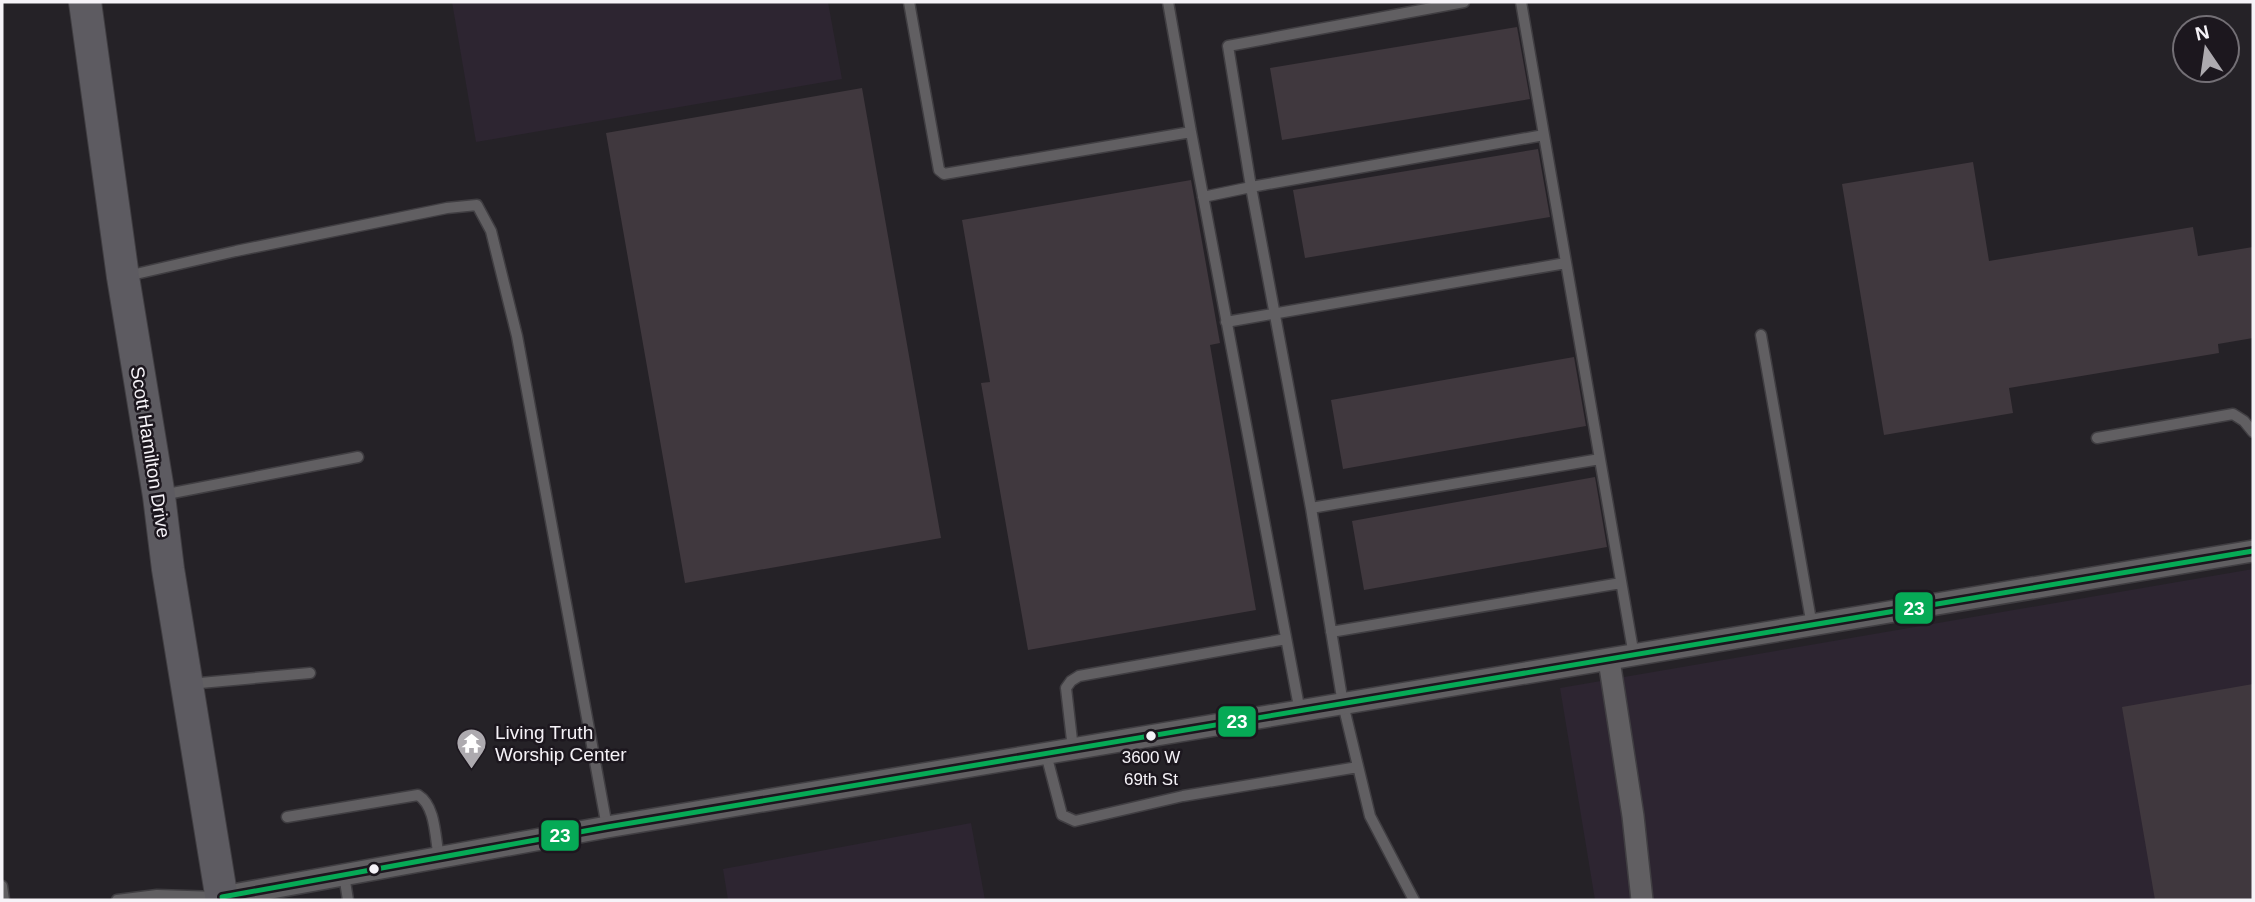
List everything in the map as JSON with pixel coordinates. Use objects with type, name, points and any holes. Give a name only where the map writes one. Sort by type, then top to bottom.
[{"type":"street","name":"Scott Hamilton Drive","points":[[86,2],[123,277],[186,684],[209,811],[219,899]]},
{"type":"street","points":[[219,899],[607,827],[2253,551]]},
{"type":"street","points":[[1609,660],[1633,816],[1642,900]]},
{"type":"lane","points":[[909,2],[939,170],[944,174],[1191,132]]},
{"type":"lane","points":[[1168,2],[1300,712]]},
{"type":"lane","points":[[1414,900],[1370,816],[1343,704],[1311,508],[1251,187],[1228,46],[1464,2]]},
{"type":"lane","points":[[1521,2],[1634,656]]},
{"type":"lane","points":[[1203,197],[1544,135]]},
{"type":"lane","points":[[123,277],[447,208],[477,205],[491,231],[517,336],[607,827]]},
{"type":"lane","points":[[1226,322],[1566,263]]},
{"type":"lane","points":[[1761,335],[1812,625]]},
{"type":"lane","points":[[2097,438],[2233,414],[2244,421],[2253,432]]},
{"type":"lane","points":[[159,496],[358,457]]},
{"type":"lane","points":[[1311,508],[1600,458]]},
{"type":"lane","points":[[1331,632],[1622,583]]},
{"type":"lane","points":[[1073,749],[1066,688],[1079,676],[1286,639]]},
{"type":"lane","points":[[186,684],[310,673]]},
{"type":"lane","points":[[1046,754],[1062,815],[1076,821],[1183,796],[1358,767]]},
{"type":"lane","points":[[287,817],[418,795],[425,799],[430,808],[439,858]]},
{"type":"lane","points":[[344,874],[348,900]]},
{"type":"lane","points":[[2,886],[4,900]]},
{"type":"lane","points":[[117,900],[157,895],[219,899]]},
{"type":"shaded area","points":[[452,2],[828,2],[842,79],[476,142]]},
{"type":"shaded area","points":[[2253,569],[2253,900],[1595,900],[1560,688]]},
{"type":"shaded area","points":[[971,823],[985,900],[728,900],[723,869]]},
{"type":"building","points":[[1517,27],[1530,99],[1282,140],[1270,68]]},
{"type":"building","points":[[862,88],[941,538],[685,583],[606,133]]},
{"type":"building","points":[[1538,149],[1550,217],[1305,258],[1293,190]]},
{"type":"building","points":[[1973,162],[1989,261],[2193,227],[2198,256],[2253,247],[2253,338],[2218,344],[2219,353],[2009,388],[2013,413],[1884,435],[1842,184]]},
{"type":"building","points":[[1191,180],[1220,343],[1210,345],[1256,610],[1028,650],[981,383],[990,382],[962,220]]},
{"type":"building","points":[[1574,357],[1586,426],[1343,469],[1331,400]]},
{"type":"building","points":[[1595,477],[1607,547],[1364,590],[1352,521]]},
{"type":"building","points":[[2253,684],[2253,900],[2155,900],[2122,707]]},
{"type":"transit line","name":"23","points":[[222,897],[607,827],[2253,551]]},
{"type":"place","name":"3600 W 69th St","points":[[1151,736]]},
{"type":"place","name":"Living Truth Worship Center","points":[[472,770]]}]
